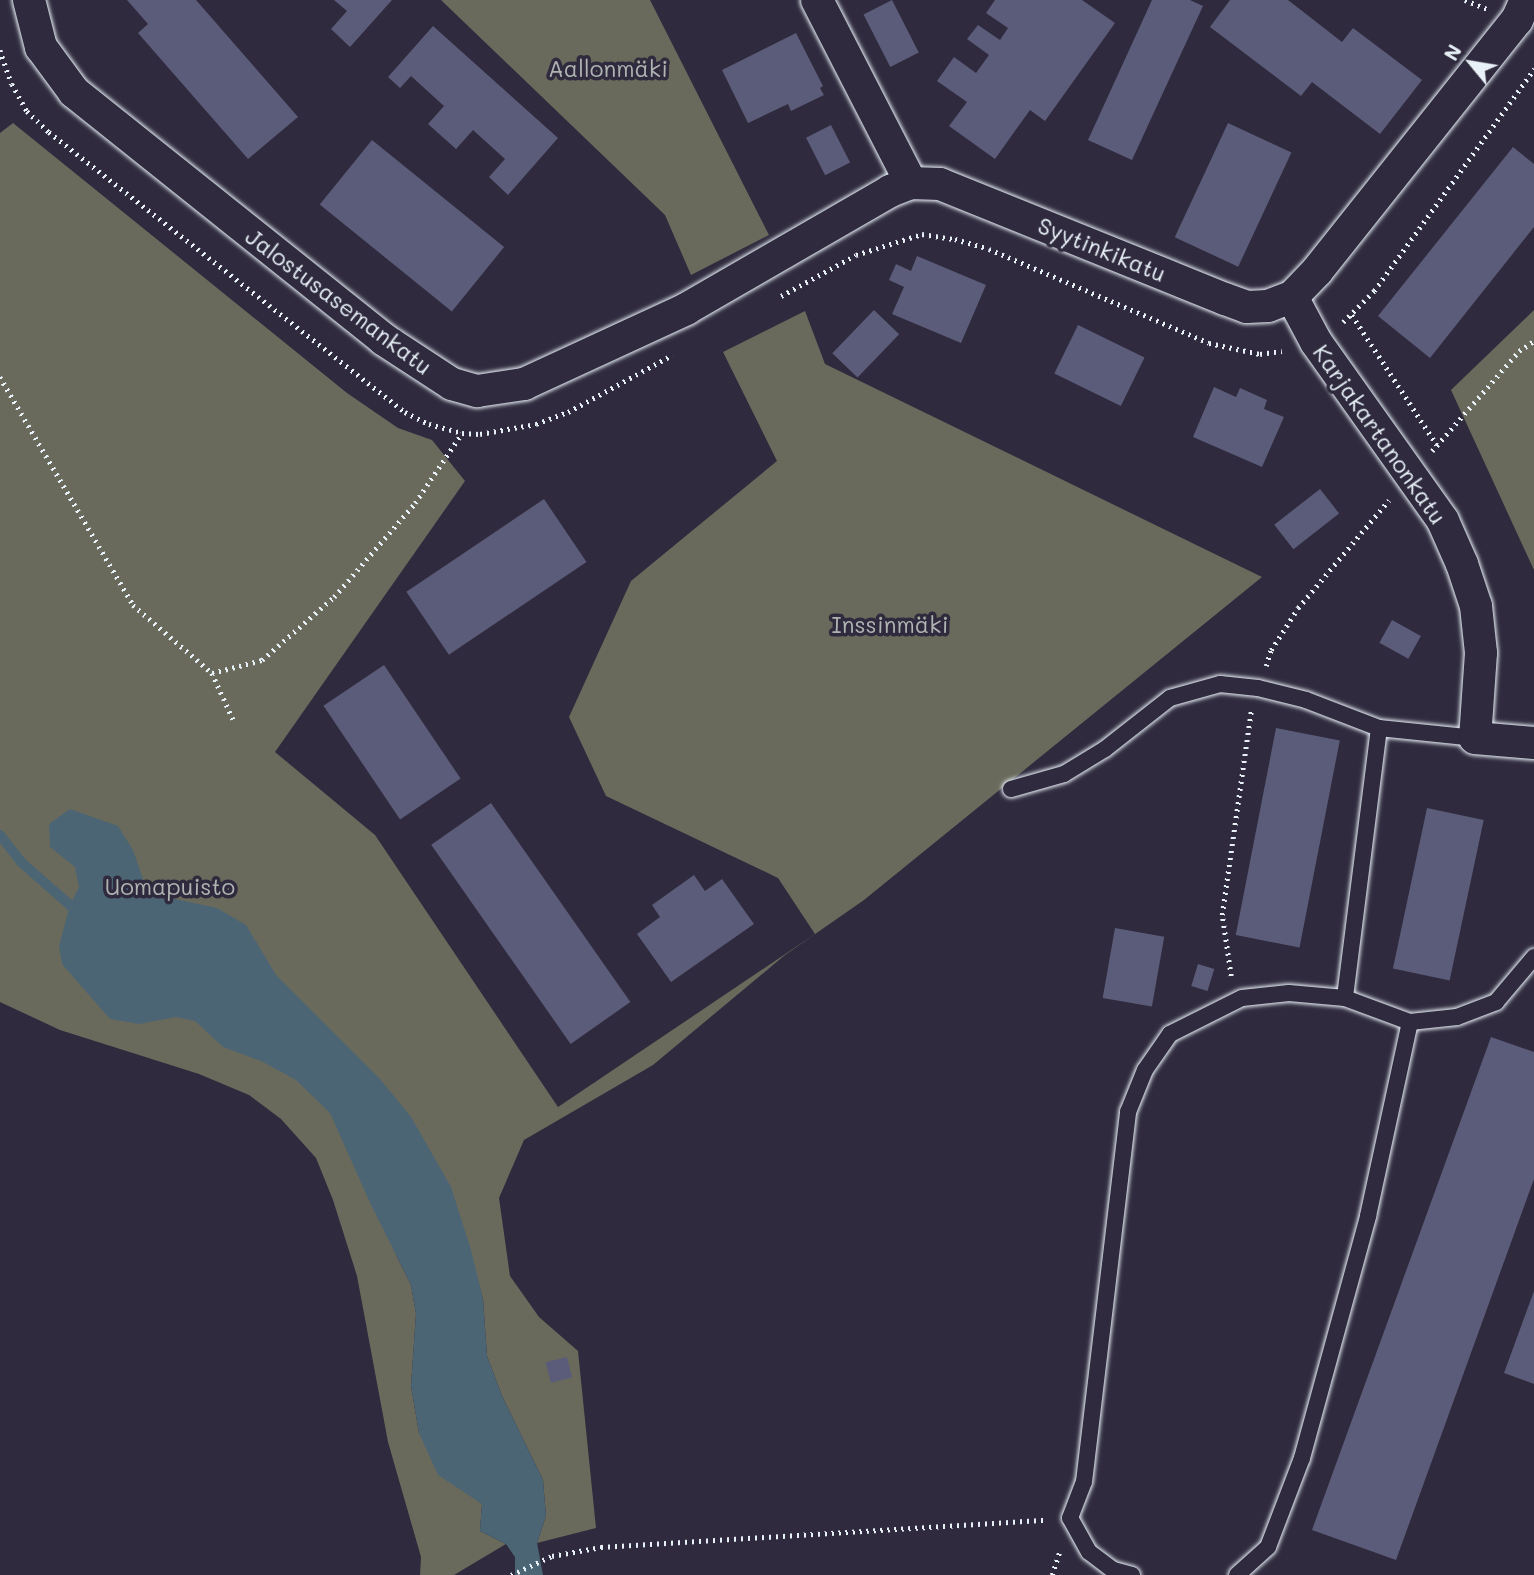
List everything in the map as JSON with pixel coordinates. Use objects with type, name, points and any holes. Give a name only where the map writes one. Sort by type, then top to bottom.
[{"type":"street","name":"Jalostusasemankatu","points":[[29,0],[41,47],[74,92],[383,339],[452,384],[477,391],[524,384],[686,309],[890,191],[911,183]]},
{"type":"street","points":[[817,0],[911,183]]},
{"type":"street","points":[[1292,297],[1526,16]]},
{"type":"street","name":"Syytinkikatu","points":[[911,183],[940,184],[1247,307],[1268,306],[1292,297]]},
{"type":"street","name":"Karjakartanonkatu","points":[[1292,297],[1316,342],[1443,522],[1462,564],[1476,606],[1481,653],[1475,738]]},
{"type":"street","points":[[1475,738],[1534,743]]},
{"type":"lane","points":[[1011,789],[1064,775],[1105,749],[1170,698],[1220,684],[1258,688],[1306,700],[1379,728],[1475,738]]},
{"type":"lane","points":[[1345,998],[1379,728]]},
{"type":"lane","points":[[1132,1575],[1113,1570],[1089,1552],[1070,1518],[1084,1482],[1128,1112],[1145,1070],[1170,1034],[1242,998],[1289,993],[1345,998],[1410,1022],[1457,1017],[1496,1002],[1534,957]]},
{"type":"lane","points":[[1237,1575],[1268,1547],[1301,1458],[1368,1216],[1410,1022]]},
{"type":"path","points":[[1352,315],[1437,445]]},
{"type":"path","points":[[1242,998],[1228,970],[1222,915],[1251,710],[1271,650],[1298,608],[1410,476],[1519,351],[1534,341]]},
{"type":"path","points":[[0,377],[133,605],[212,673],[233,719]]},
{"type":"path","points":[[212,673],[262,660],[334,597],[415,503],[462,433]]},
{"type":"path","points":[[511,1575],[552,1556],[601,1547],[1070,1518]]},
{"type":"green space","name":"Aallonmäki","points":[[441,0],[650,0],[769,235],[691,275],[665,215]]},
{"type":"green space","points":[[13,123],[347,393],[398,428],[432,440],[465,481],[275,752],[375,835],[558,1107],[815,934],[778,878],[606,796],[569,717],[631,581],[777,461],[723,352],[805,311],[825,364],[1262,577],[864,900],[785,955],[653,1065],[524,1140],[499,1198],[510,1276],[539,1317],[578,1351],[596,1528],[537,1543],[546,1516],[543,1480],[502,1396],[487,1356],[483,1299],[461,1220],[396,1255],[411,1285],[416,1314],[411,1386],[419,1433],[463,1490],[482,1504],[480,1531],[506,1544],[454,1575],[420,1575],[421,1557],[388,1442],[357,1276],[333,1200],[316,1158],[281,1119],[249,1095],[199,1074],[60,1030],[0,1002],[0,133]]},
{"type":"green space","points":[[1534,310],[1534,570],[1451,390]]},
{"type":"water","points":[[70,809],[118,826],[133,850],[144,882],[166,897],[217,908],[246,925],[276,975],[380,1079],[411,1117],[451,1187],[483,1299],[487,1356],[502,1396],[543,1480],[546,1516],[537,1543],[543,1575],[515,1575],[515,1557],[506,1544],[480,1531],[482,1504],[438,1475],[419,1433],[411,1386],[416,1314],[411,1285],[371,1205],[330,1113],[296,1080],[261,1061],[223,1047],[195,1021],[176,1017],[139,1024],[110,1019],[62,964],[59,946],[70,905],[79,887],[75,867],[50,847],[49,824]]},
{"type":"building","points":[[127,0],[196,0],[298,117],[248,159],[138,33],[148,24]]},
{"type":"building","points":[[334,0],[392,0],[350,47],[331,29],[347,11]]},
{"type":"building","points":[[892,0],[919,53],[890,67],[863,15]]},
{"type":"building","points":[[995,0],[1082,0],[1115,23],[1045,121],[1030,110],[995,159],[949,126],[967,102],[937,81],[954,57],[976,73],[989,55],[967,39],[978,25],[1000,40],[1008,28],[986,13]]},
{"type":"building","points":[[1152,0],[1190,0],[1203,6],[1132,160],[1088,140]]},
{"type":"building","points":[[1230,0],[1288,0],[1342,42],[1353,28],[1422,80],[1380,134],[1312,82],[1301,96],[1210,27]]},
{"type":"building","points":[[433,26],[558,138],[508,195],[489,177],[505,159],[473,130],[456,149],[428,124],[444,106],[411,76],[400,88],[388,77]]},
{"type":"building","points":[[796,33],[823,86],[820,88],[824,95],[791,111],[788,104],[748,123],[722,70]]},
{"type":"building","points":[[1228,123],[1291,153],[1238,267],[1175,237]]},
{"type":"building","points":[[831,125],[850,162],[825,175],[806,138]]},
{"type":"building","points":[[372,140],[504,247],[452,311],[320,205]]},
{"type":"building","points":[[1513,147],[1534,164],[1534,227],[1430,358],[1378,316]]},
{"type":"building","points":[[917,256],[986,285],[961,343],[892,314],[904,287],[889,280],[896,264],[911,271]]},
{"type":"building","points":[[874,310],[899,334],[857,377],[832,353]]},
{"type":"building","points":[[1078,325],[1145,357],[1121,406],[1054,374]]},
{"type":"building","points":[[1214,387],[1236,397],[1240,388],[1267,400],[1264,409],[1284,417],[1262,467],[1193,437]]},
{"type":"building","points":[[1320,489],[1339,513],[1293,549],[1274,525]]},
{"type":"building","points":[[544,499],[586,562],[449,655],[406,592]]},
{"type":"building","points":[[1392,620],[1421,636],[1408,659],[1379,643]]},
{"type":"building","points":[[384,665],[461,779],[400,819],[323,706]]},
{"type":"building","points":[[1276,728],[1340,740],[1300,948],[1236,935]]},
{"type":"building","points":[[491,803],[630,1002],[571,1044],[431,845]]},
{"type":"building","points":[[1427,808],[1484,820],[1450,980],[1393,968]]},
{"type":"building","points":[[694,875],[705,891],[722,879],[754,924],[671,982],[637,934],[660,917],[652,905]]},
{"type":"building","points":[[1115,928],[1164,937],[1152,1007],[1103,998]]},
{"type":"building","points":[[1198,964],[1214,969],[1208,991],[1191,986]]},
{"type":"building","points":[[1491,1037],[1534,1052],[1534,1179],[1396,1560],[1312,1530]]},
{"type":"building","points":[[1534,1291],[1534,1384],[1504,1373]]},
{"type":"building","points":[[567,1357],[572,1377],[551,1383],[546,1362]]},
{"type":"waterway","points":[[0,835],[21,862],[70,905],[82,911]]},
{"type":"park label","name":"Inssinmäki","points":[[890,624]]},
{"type":"park label","name":"Uomapuisto","points":[[170,886]]}]
